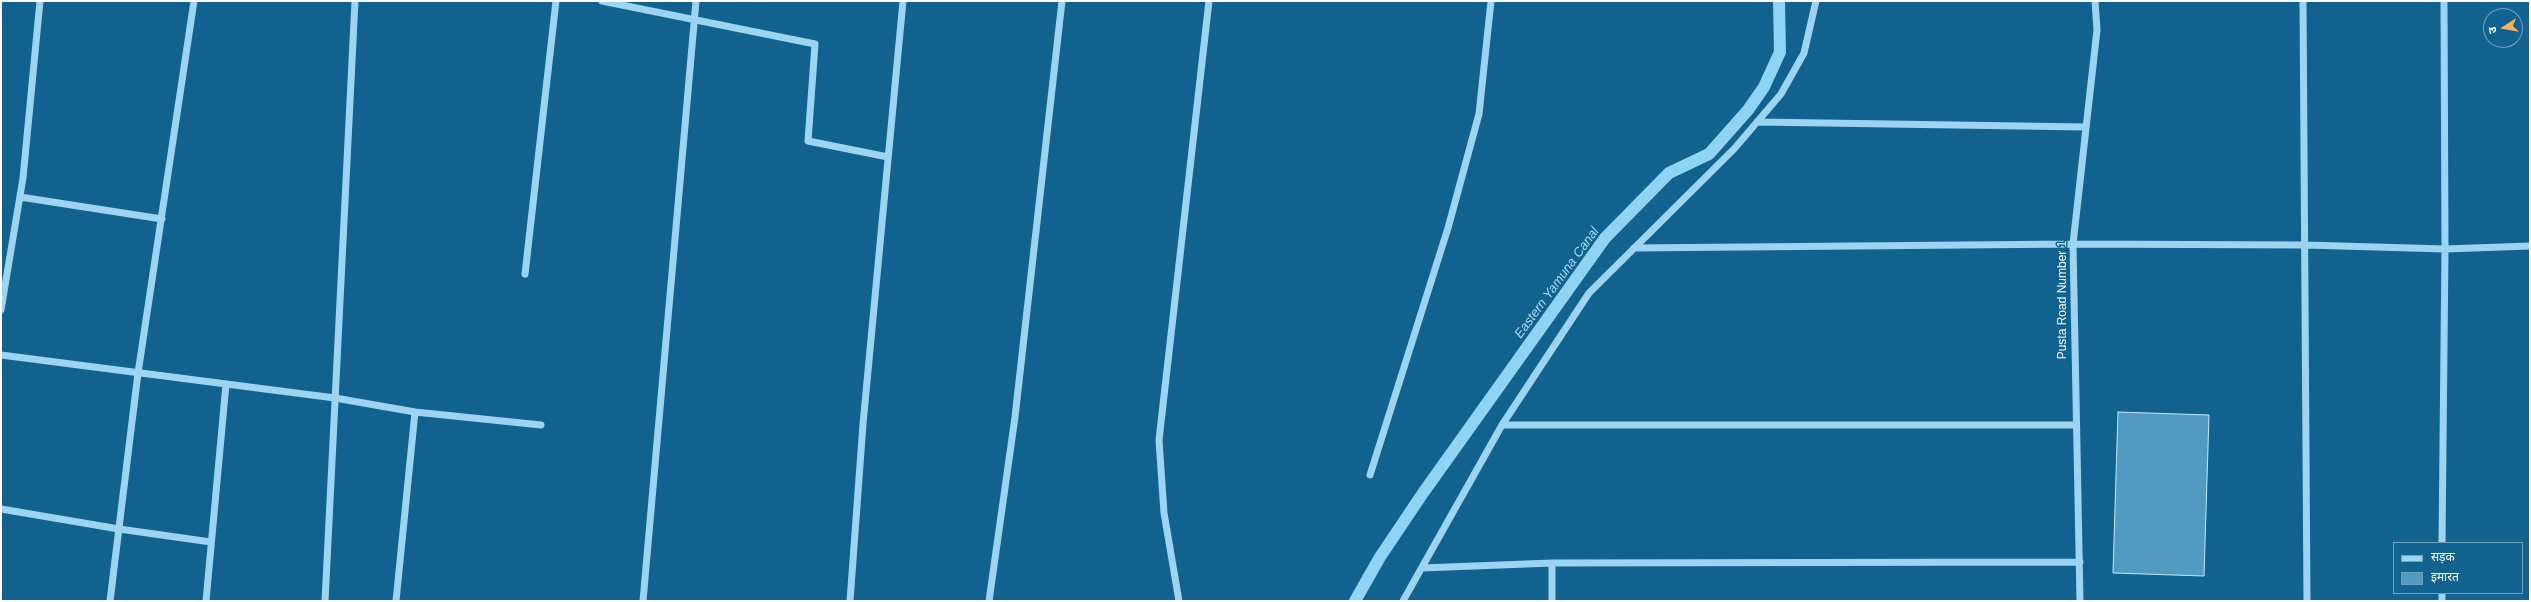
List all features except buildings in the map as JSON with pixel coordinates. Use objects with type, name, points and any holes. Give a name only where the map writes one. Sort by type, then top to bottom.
[{"type":"street","points":[[1,310],[20,197],[40,1]]},
{"type":"street","points":[[110,601],[138,373],[194,1]]},
{"type":"street","points":[[325,601],[355,1]]},
{"type":"street","points":[[525,274],[556,1]]},
{"type":"street","points":[[602,1],[815,44],[808,141],[888,157]]},
{"type":"street","points":[[643,601],[696,1]]},
{"type":"street","points":[[850,601],[863,424],[902,1]]},
{"type":"street","points":[[989,601],[1015,417],[1062,1]]},
{"type":"street","points":[[1179,601],[1164,512],[1159,440],[1209,1]]},
{"type":"street","points":[[1370,475],[1448,228],[1479,114],[1491,1]]},
{"type":"street","points":[[1403,601],[1502,425],[1589,292],[1734,149],[1781,94],[1804,53],[1816,1]]},
{"type":"street","name":"Pusta Road Number 1","points":[[2080,601],[2075,425],[2073,244],[2097,30],[2095,1]]},
{"type":"street","points":[[2303,1],[2306,245],[2307,601]]},
{"type":"street","points":[[2442,542],[2445,249],[2444,1]]},
{"type":"street","points":[[1757,122],[2086,127]]},
{"type":"street","points":[[20,197],[162,219]]},
{"type":"street","points":[[1634,248],[2073,244],[2306,245],[2445,249],[2530,246]]},
{"type":"street","points":[[1,355],[335,398],[415,412],[541,426]]},
{"type":"street","points":[[206,601],[226,384]]},
{"type":"street","points":[[396,601],[415,412]]},
{"type":"street","points":[[1502,425],[2075,425]]},
{"type":"street","points":[[1,509],[119,529],[211,542]]},
{"type":"street","points":[[1422,568],[1552,563],[2080,562]]},
{"type":"street","points":[[1552,563],[1552,601]]},
{"type":"waterway","name":"Eastern Yamuna Canal","points":[[1355,601],[1380,557],[1423,493],[1605,238],[1669,173],[1709,154],[1748,110],[1764,87],[1780,52],[1779,1]]}]
